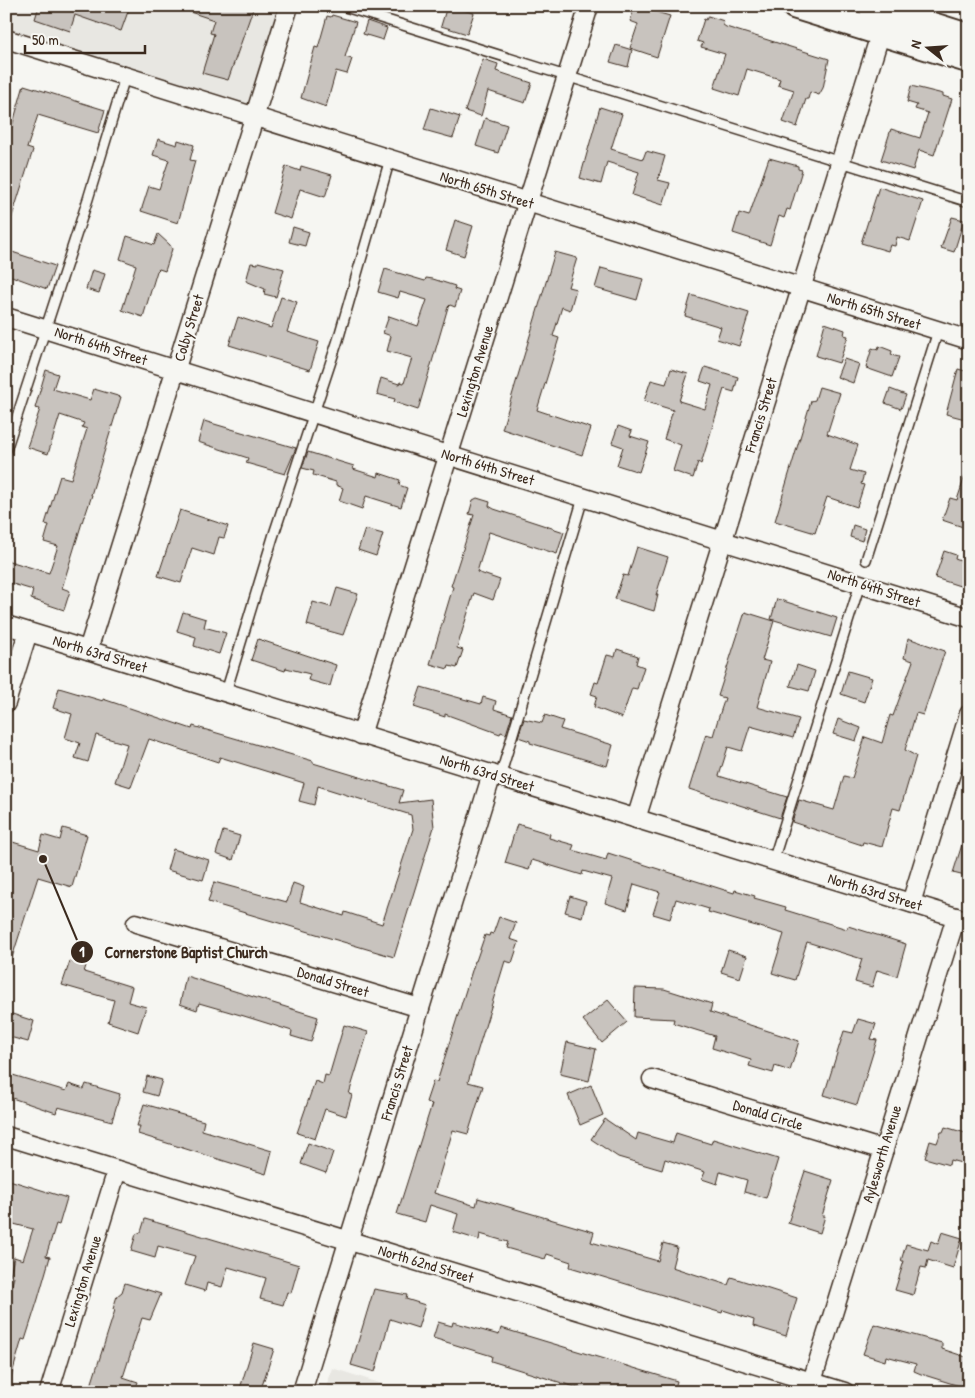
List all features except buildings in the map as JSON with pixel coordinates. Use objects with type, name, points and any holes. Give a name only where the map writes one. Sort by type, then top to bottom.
[{"type":"main road","points":[[795,6],[879,17],[969,37]]},
{"type":"main road","points":[[879,17],[969,60]]},
{"type":"street","name":"Colby Street","points":[[88,650],[289,6]]},
{"type":"street","name":"Lexington Avenue","points":[[361,735],[589,6]]},
{"type":"street","name":"Francis Street","points":[[636,819],[841,162],[879,17]]},
{"type":"street","name":"North 65th Street","points":[[6,39],[969,340]]},
{"type":"street","name":"North 64th Street","points":[[6,317],[969,618]]},
{"type":"street","name":"North 63rd Street","points":[[6,625],[962,919]]},
{"type":"street","points":[[6,703],[28,632]]},
{"type":"street","points":[[911,903],[969,714]]},
{"type":"street","name":"Francis Street","points":[[302,1392],[420,1008],[496,776]]},
{"type":"street","name":"Aylesworth Avenue","points":[[811,1387],[884,1150],[962,919]]},
{"type":"street","name":"Donald Street","points":[[136,922],[420,1008]]},
{"type":"street","name":"Donald Circle","points":[[652,1080],[884,1150]]},
{"type":"street","name":"North 62nd Street","points":[[6,1136],[349,1240],[811,1387],[845,1392]]},
{"type":"street","name":"Lexington Avenue","points":[[49,1392],[117,1170]]},
{"type":"lane","points":[[342,6],[969,202]]},
{"type":"lane","points":[[6,450],[46,329],[124,77]]},
{"type":"lane","points":[[226,692],[346,312],[390,159]]},
{"type":"lane","points":[[866,560],[938,331]]},
{"type":"lane","points":[[496,776],[584,498]]},
{"type":"lane","points":[[773,861],[860,584]]},
{"type":"shaded area","points":[[11,6],[279,6],[249,108],[6,33],[6,20]]},
{"type":"shaded area","points":[[332,1368],[408,1392],[325,1392]]},
{"type":"place","name":"Cornerstone Baptist Church","points":[[43,859]]}]
